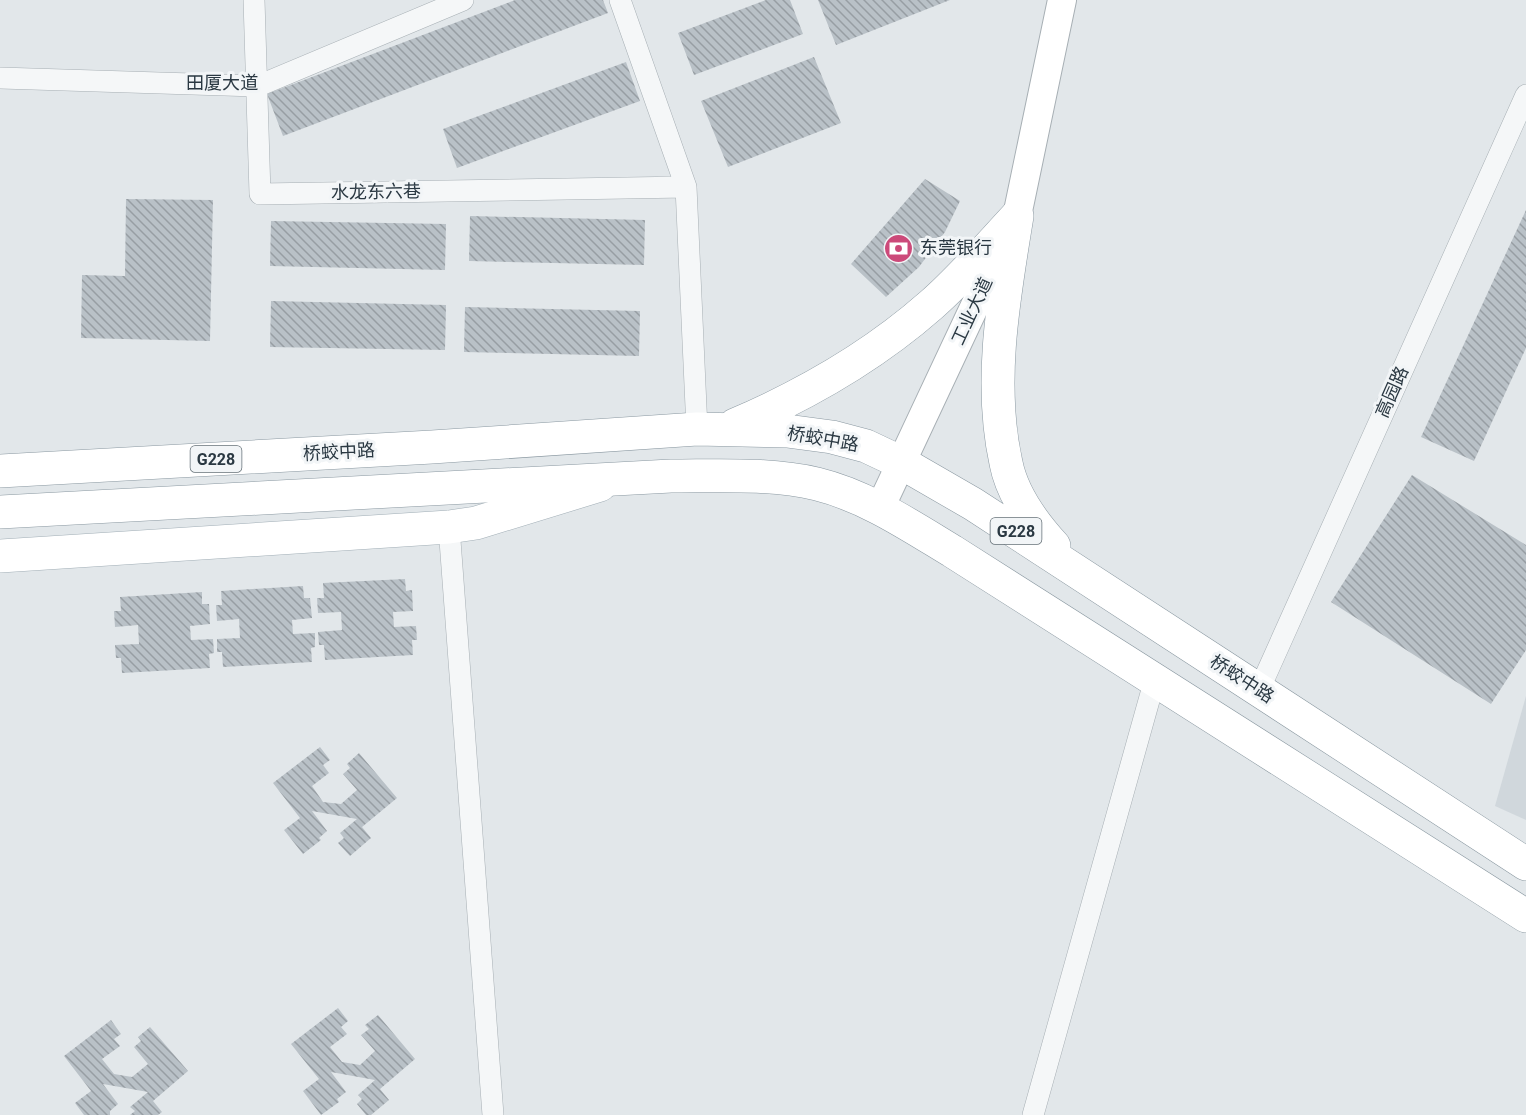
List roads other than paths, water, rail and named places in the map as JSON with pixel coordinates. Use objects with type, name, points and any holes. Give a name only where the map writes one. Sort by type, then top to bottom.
[{"type":"main road","points":[[711,429],[796,399],[888,338],[930,305],[1017,216]]},
{"type":"main road","points":[[1017,216],[999,356],[999,419],[1006,465],[1018,497],[1043,534],[1075,570]]},
{"type":"main road","name":"桥蛟中路","points":[[0,471],[711,429],[787,431],[832,437],[866,446],[902,463],[973,504],[1526,864]]},
{"type":"main road","name":"G228","points":[[0,512],[620,479],[752,476],[817,484],[880,508],[1155,679],[1526,916]]},
{"type":"main road","points":[[0,556],[449,526],[501,516],[620,479]]},
{"type":"street","name":"水龙东六巷","points":[[254,0],[260,194],[686,187]]},
{"type":"street","name":"田厦大道","points":[[0,78],[258,86],[463,0]]},
{"type":"street","points":[[620,0],[686,187],[711,429]]},
{"type":"street","name":"工业大道","points":[[880,508],[1017,216],[1062,0]]},
{"type":"street","name":"高园路","points":[[1259,690],[1526,95]]},
{"type":"street","points":[[449,526],[494,1115]]},
{"type":"street","points":[[1033,1115],[1155,679]]},
{"type":"place","name":"东莞银行","points":[[899,248]]}]
